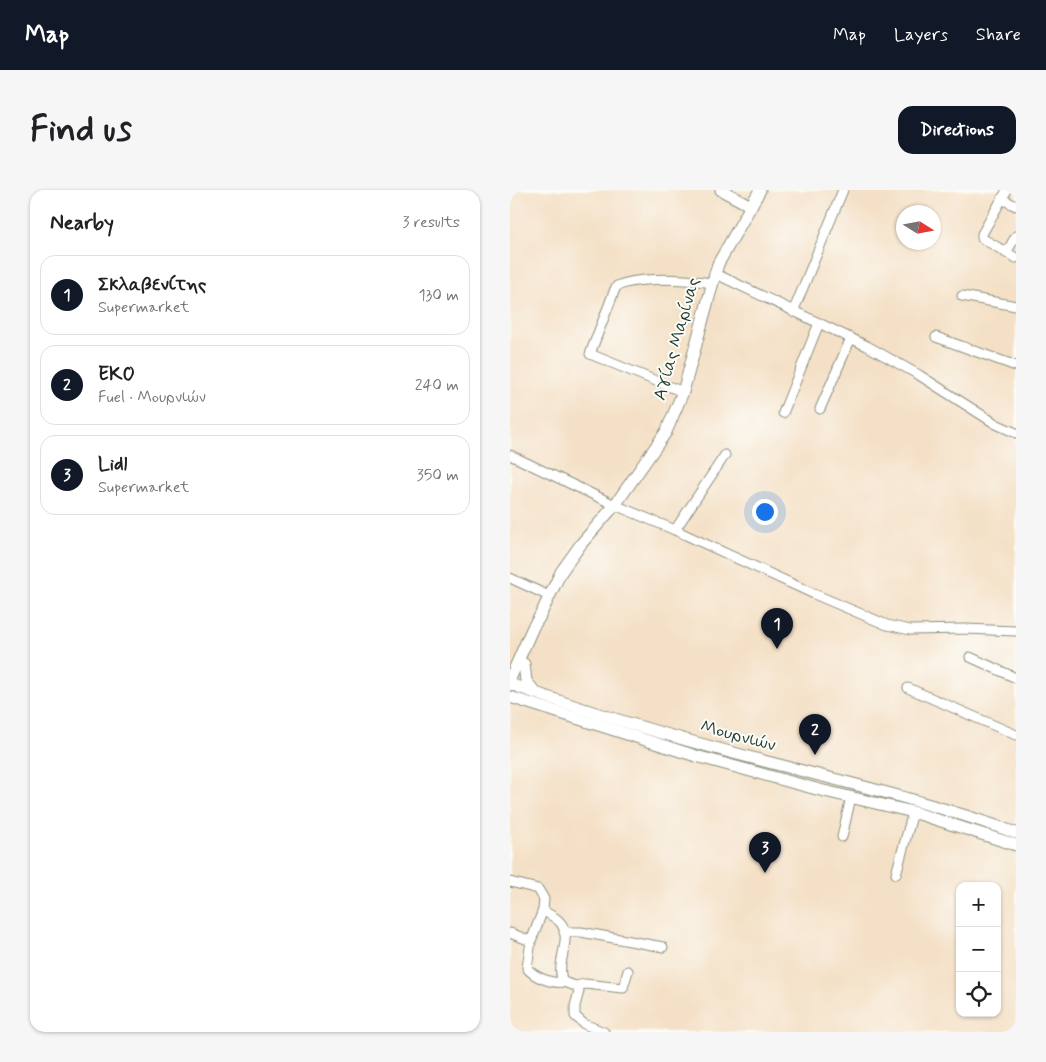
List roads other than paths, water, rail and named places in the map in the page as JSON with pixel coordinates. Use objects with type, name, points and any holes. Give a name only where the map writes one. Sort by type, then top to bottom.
[{"type":"main road","points":[[721,190],[751,206]]},
{"type":"main road","name":"Αγίας Μαρίνας","points":[[510,701],[512,683],[517,666],[533,627],[561,572],[615,505],[666,432],[683,392],[713,278],[723,254],[760,190]]},
{"type":"main road","points":[[517,666],[535,692]]},
{"type":"main road","name":"Μουρνιών","points":[[512,683],[699,744],[953,811],[1016,833]]},
{"type":"main road","name":"Μουρνιών","points":[[510,701],[531,703],[696,756],[913,812],[1016,845]]},
{"type":"street","points":[[793,312],[843,190]]},
{"type":"street","points":[[1007,190],[982,234],[982,238],[1016,258]]},
{"type":"street","points":[[1002,199],[1016,206]]},
{"type":"street","points":[[1006,253],[1016,236]]},
{"type":"street","points":[[683,392],[590,354],[614,289],[617,286],[649,280],[713,278],[851,338],[919,375],[996,424],[1016,433]]},
{"type":"street","points":[[962,296],[1016,306]]},
{"type":"street","points":[[783,412],[819,324]]},
{"type":"street","points":[[936,337],[1016,366]]},
{"type":"street","points":[[820,409],[851,338]]},
{"type":"street","points":[[510,455],[615,505],[887,625],[910,630],[965,629],[1016,631]]},
{"type":"street","points":[[675,530],[725,455]]},
{"type":"street","points":[[510,578],[549,596]]},
{"type":"street","points":[[970,657],[1016,678]]},
{"type":"street","points":[[908,688],[1016,736]]},
{"type":"street","points":[[842,838],[851,797]]},
{"type":"street","points":[[896,874],[913,812]]},
{"type":"street","points":[[510,882],[538,888],[544,899],[543,910],[532,942],[527,965],[529,972],[556,982],[576,986],[586,984],[623,988],[628,971]]},
{"type":"street","points":[[543,910],[558,920],[563,927],[565,937],[560,972],[563,982]]},
{"type":"street","points":[[564,932],[581,932],[663,947]]},
{"type":"street","points":[[510,933],[532,942]]},
{"type":"street","points":[[576,986],[580,991],[575,1012],[578,1020],[589,1027],[604,1032]]},
{"type":"place","name":"Σκλαβενίτης","points":[[777,649]]},
{"type":"place","name":"EKO","points":[[815,755]]},
{"type":"place","name":"Lidl","points":[[765,873]]}]
